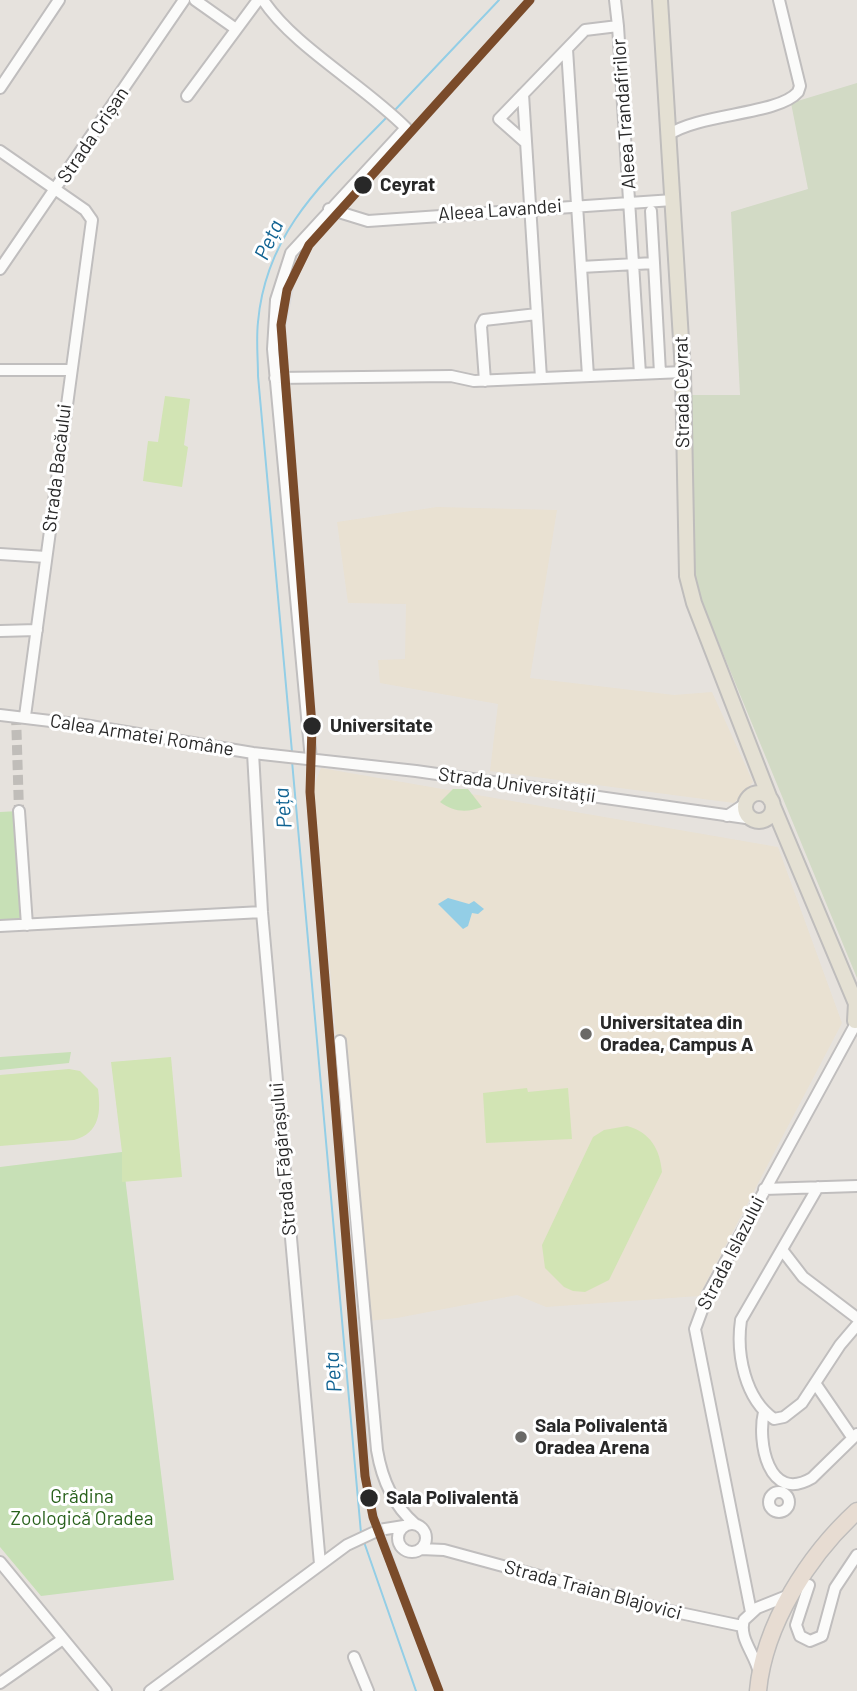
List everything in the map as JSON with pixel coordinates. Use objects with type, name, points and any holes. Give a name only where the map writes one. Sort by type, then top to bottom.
[{"type":"highway","points":[[762,1688],[776,1629],[792,1594],[821,1551],[857,1511]]},
{"type":"highway","points":[[762,1688],[808,1585],[857,1524]]},
{"type":"main road","name":"Strada Ceyrat","points":[[660,0],[683,372],[687,576],[694,603],[762,771],[771,803]]},
{"type":"main road","points":[[762,771],[748,800],[746,813],[757,820],[769,815],[771,803]]},
{"type":"main road","points":[[748,800],[759,793],[771,803],[788,839],[856,1004],[855,1029]]},
{"type":"main road","name":"Strada Universității","points":[[757,820],[788,839]]},
{"type":"street","points":[[0,88],[59,0]]},
{"type":"street","name":"Strada Crișan","points":[[0,269],[184,0]]},
{"type":"street","points":[[195,0],[236,29]]},
{"type":"street","points":[[187,96],[260,0],[284,26],[383,104],[405,126],[291,253],[283,268],[272,329],[308,760]]},
{"type":"street","name":"Aleea Trandafirilor","points":[[615,0],[631,202],[640,374]]},
{"type":"street","points":[[668,135],[686,124],[783,101],[798,92],[800,86],[779,0]]},
{"type":"street","name":"Aleea Trandafirilor","points":[[525,142],[499,119],[585,30],[618,26]]},
{"type":"street","points":[[567,48],[588,376]]},
{"type":"street","points":[[523,94],[541,378]]},
{"type":"street","points":[[668,120],[686,124]]},
{"type":"street","points":[[0,151],[56,190]]},
{"type":"street","name":"Strada Bacăului","points":[[24,716],[69,370],[92,220],[85,210],[56,190]]},
{"type":"street","name":"Aleea Lavandei","points":[[329,209],[368,221],[673,200]]},
{"type":"street","points":[[651,211],[660,373]]},
{"type":"street","points":[[581,267],[654,263]]},
{"type":"street","points":[[485,381],[481,326],[484,320],[537,314]]},
{"type":"street","points":[[0,370],[69,370]]},
{"type":"street","points":[[275,378],[452,376],[485,381],[683,372]]},
{"type":"street","points":[[0,554],[46,557]]},
{"type":"street","points":[[0,631],[37,631]]},
{"type":"street","name":"Calea Armatei Române","points":[[0,715],[24,716],[308,760]]},
{"type":"street","name":"Strada Făgărașului","points":[[253,753],[262,912],[320,1564]]},
{"type":"street","name":"Strada Universității","points":[[308,760],[416,771],[757,820]]},
{"type":"street","points":[[727,816],[748,800]]},
{"type":"street","points":[[19,811],[27,925]]},
{"type":"street","points":[[0,926],[262,912]]},
{"type":"street","name":"Strada Islazului","points":[[751,1612],[695,1329],[699,1312],[764,1189],[855,1029]]},
{"type":"street","points":[[150,1691],[347,1545],[374,1533],[403,1530],[377,1450],[341,1041]]},
{"type":"street","points":[[764,1189],[857,1186]]},
{"type":"street","points":[[818,1187],[741,1320],[738,1337],[741,1360],[756,1405],[774,1419],[785,1417],[802,1403],[839,1345],[857,1325]]},
{"type":"street","points":[[783,1251],[803,1277],[857,1318]]},
{"type":"street","points":[[764,1412],[759,1431],[769,1469],[783,1487],[812,1478],[855,1436],[815,1383]]},
{"type":"street","name":"Strada Traian Blajovici","points":[[444,1550],[425,1532],[403,1530],[406,1551],[444,1550],[668,1611],[742,1626]]},
{"type":"street","points":[[421,1549],[426,1542],[425,1532]]},
{"type":"street","points":[[808,1585],[797,1630],[804,1640],[818,1640],[827,1625],[835,1588],[857,1555]]},
{"type":"street","points":[[2,1569],[106,1691]]},
{"type":"street","points":[[762,1688],[756,1660],[743,1635],[742,1626],[751,1612],[792,1594]]},
{"type":"street","points":[[0,1683],[63,1639]]},
{"type":"street","points":[[354,1657],[368,1691]]},
{"type":"shaded area","points":[[437,507],[557,510],[530,678],[674,695],[712,692],[753,782],[734,803],[490,771],[498,704],[380,683],[378,660],[405,659],[406,604],[348,603],[337,522]]},
{"type":"shaded area","name":"Universitatea din Oradea, Campus A","points":[[321,768],[778,847],[842,1023],[699,1296],[546,1307],[517,1295],[397,1318],[367,1321],[337,1047],[314,786]]},
{"type":"green space","points":[[857,83],[857,978],[689,571],[687,395],[740,395],[731,212],[808,189],[791,103]]},
{"type":"green space","points":[[165,396],[190,399],[184,445],[188,447],[182,487],[143,481],[148,441],[158,442]]},
{"type":"green space","points":[[453,789],[468,789],[482,807],[460,810],[440,802]]},
{"type":"green space","points":[[19,811],[27,919],[0,920],[0,812]]},
{"type":"green space","points":[[71,1052],[69,1063],[0,1070],[0,1057]]},
{"type":"green space","points":[[171,1057],[182,1177],[122,1182],[122,1152],[111,1062]]},
{"type":"green space","points":[[69,1069],[80,1071],[98,1089],[99,1113],[94,1127],[83,1137],[74,1140],[0,1146],[0,1075]]},
{"type":"green space","points":[[527,1088],[528,1092],[568,1088],[572,1139],[486,1143],[483,1093]]},
{"type":"green space","points":[[627,1126],[648,1137],[659,1156],[662,1172],[609,1280],[585,1292],[573,1291],[564,1287],[545,1268],[542,1245],[593,1137],[604,1130]]},
{"type":"green space","name":"Grădina Zoologică Oradea","points":[[122,1152],[174,1580],[41,1596],[0,1547],[0,1167]]},
{"type":"water","points":[[448,898],[469,904],[474,901],[484,909],[478,914],[472,913],[468,926],[463,929],[438,904]]},
{"type":"waterway","name":"Peța","points":[[394,111],[499,0]]},
{"type":"waterway","name":"Peța","points":[[292,752],[258,376],[258,322],[263,289],[273,260],[287,233],[322,185],[387,117]]},
{"type":"waterway","name":"Peța","points":[[292,761],[361,1533]]},
{"type":"waterway","name":"Peța","points":[[364,1542],[416,1691]]},
{"type":"tunnel","points":[[16,715],[19,811]]},
{"type":"tram line","points":[[443,1691],[378,1517],[370,1475],[313,788],[316,726],[285,327],[294,283],[312,247],[535,0]]},
{"type":"transit line","points":[[439,1691],[373,1517],[365,1476],[310,792],[312,726],[281,325],[287,290],[309,245],[530,0]]},
{"type":"place","name":"Ceyrat","points":[[363,185]]},
{"type":"place","name":"Universitate","points":[[312,726]]},
{"type":"place","name":"Universitatea din Oradea, Campus A","points":[[586,1034]]},
{"type":"place","name":"Sala Polivalentă Oradea Arena","points":[[521,1437]]},
{"type":"place","name":"Sala Polivalentă","points":[[369,1498]]}]
